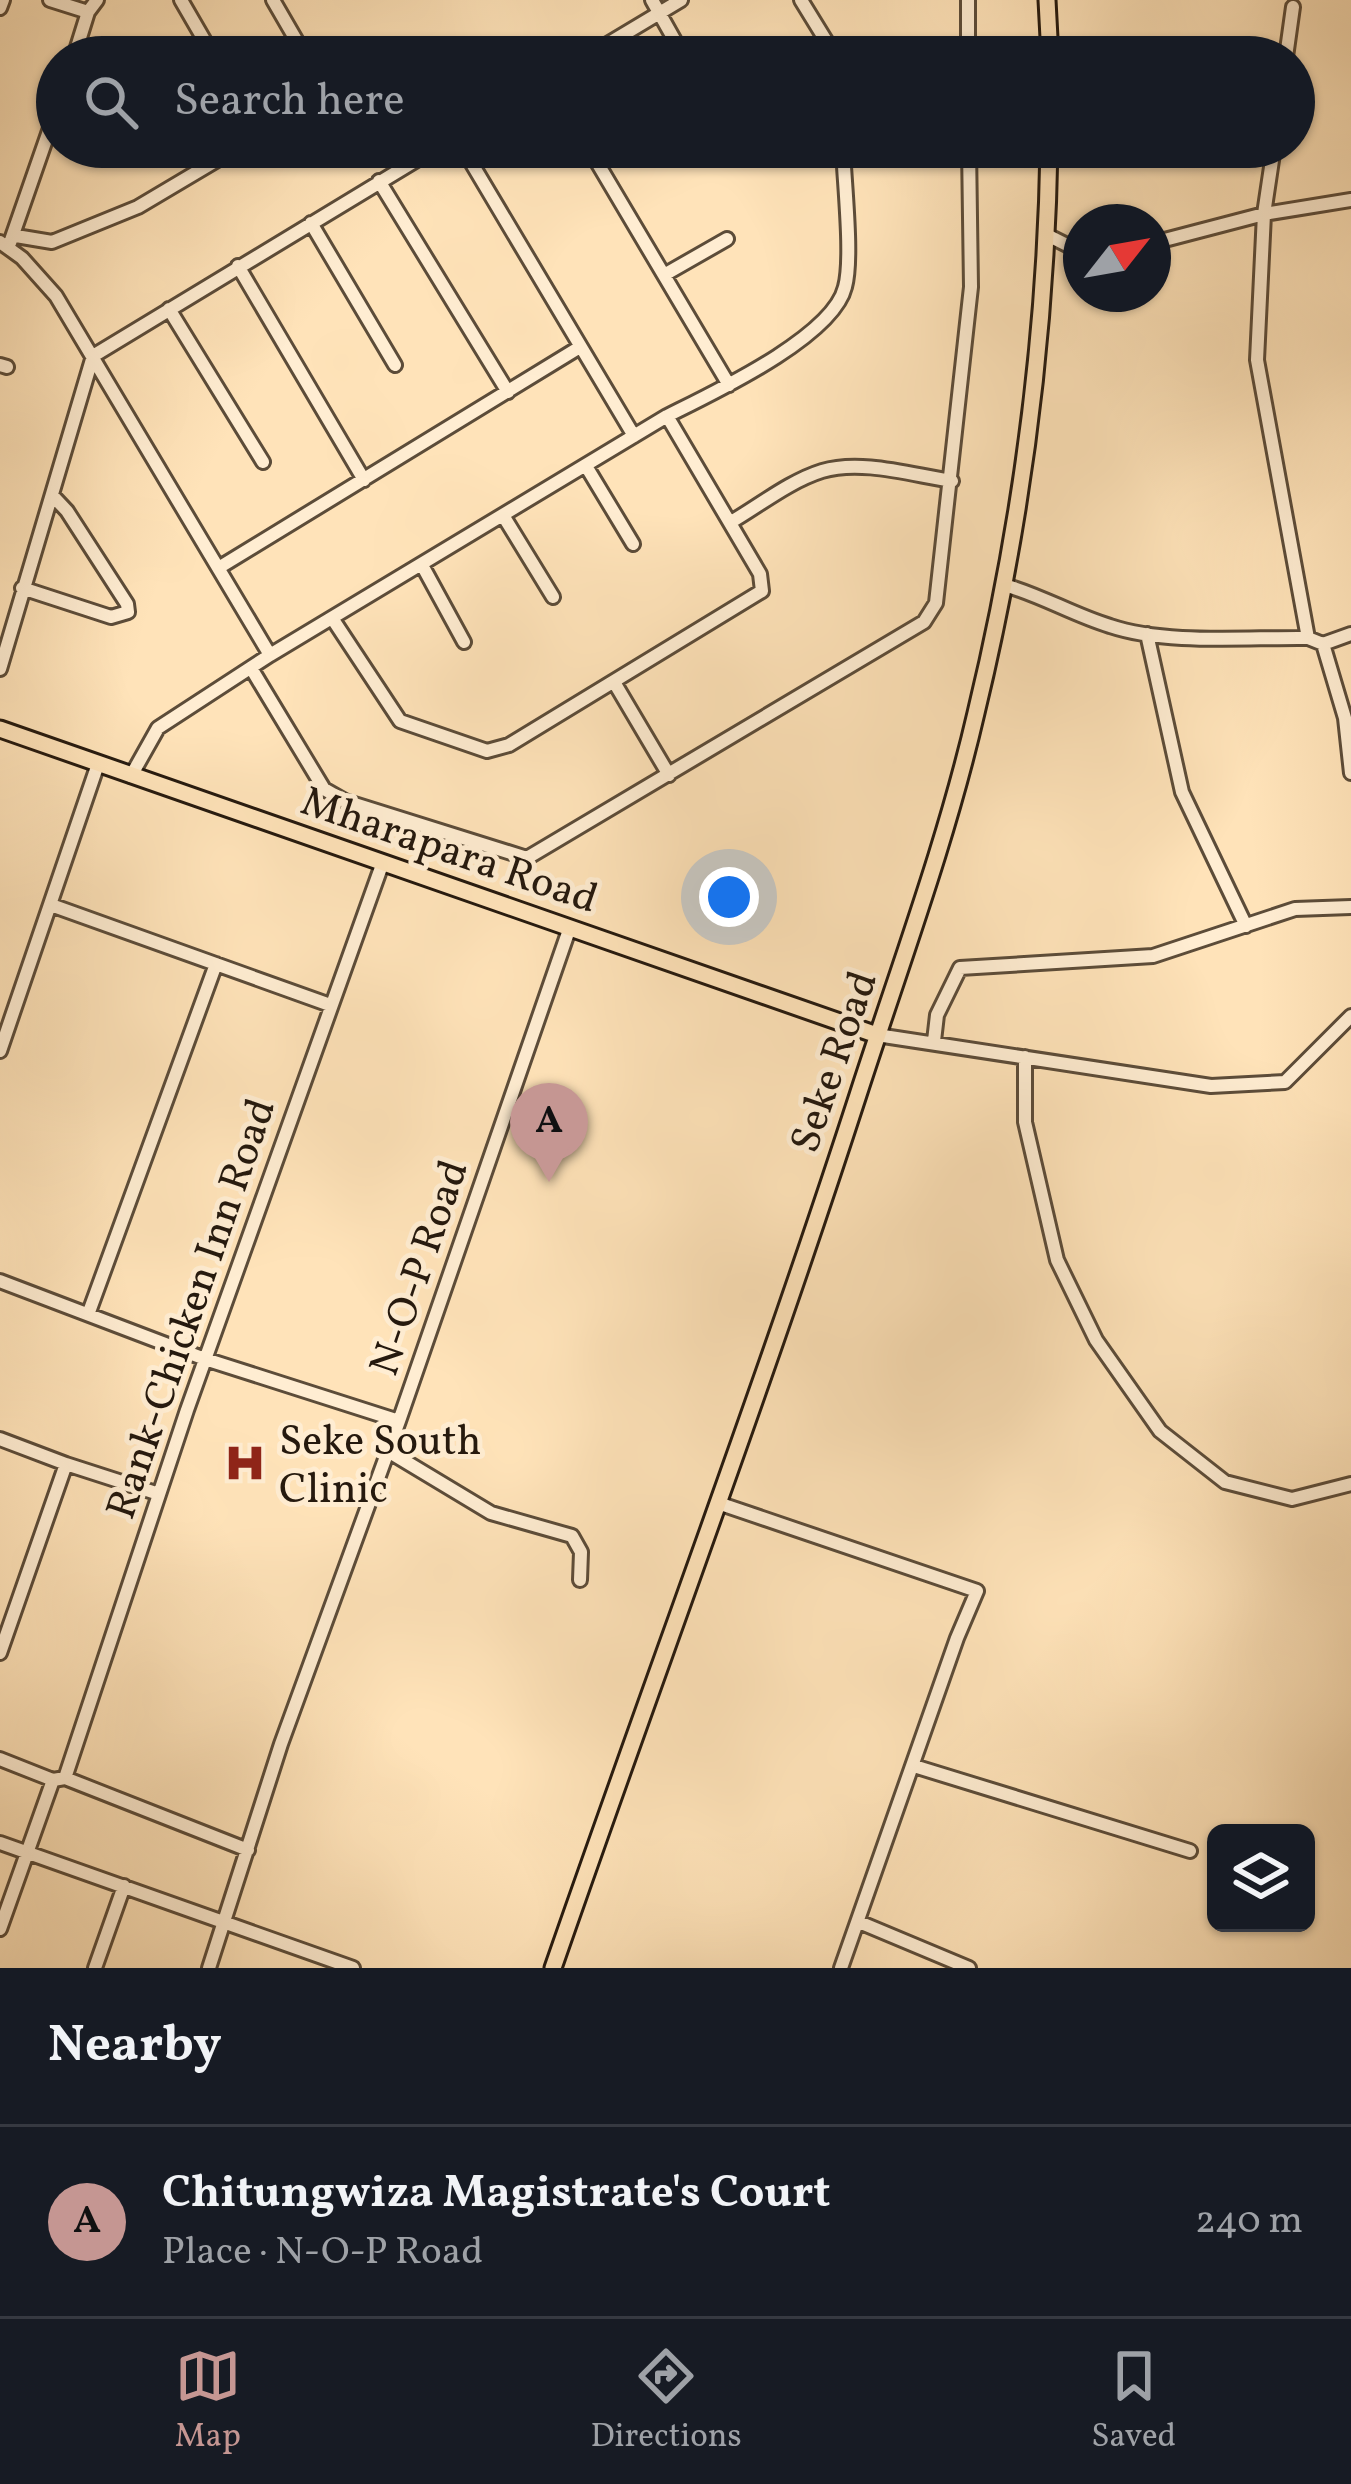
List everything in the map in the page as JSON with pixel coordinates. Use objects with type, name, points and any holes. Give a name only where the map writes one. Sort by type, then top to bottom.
[{"type":"main road","points":[[1047,0],[1048,36]]},
{"type":"main road","name":"Seke Road","points":[[553,1968],[913,934],[976,716],[1004,585],[1037,380],[1048,168]]},
{"type":"main road","name":"Mharapara Road","points":[[0,729],[877,1035]]},
{"type":"street","points":[[50,0],[93,6],[82,36]]},
{"type":"street","points":[[181,0],[202,36]]},
{"type":"street","points":[[273,0],[294,36]]},
{"type":"street","points":[[615,36],[656,6],[681,0]]},
{"type":"street","points":[[801,0],[823,36]]},
{"type":"street","points":[[968,0],[968,36]]},
{"type":"street","points":[[656,6],[672,36]]},
{"type":"street","points":[[1289,36],[1293,7]]},
{"type":"street","points":[[8,241],[36,165]]},
{"type":"street","points":[[8,241],[52,242],[138,208],[204,168]]},
{"type":"street","points":[[0,669],[93,356],[403,168]]},
{"type":"street","points":[[474,168],[634,436]]},
{"type":"street","points":[[601,168],[729,385]]},
{"type":"street","points":[[131,776],[158,728],[270,655],[818,328],[838,308],[847,283],[844,168]]},
{"type":"street","points":[[251,668],[324,789],[345,801],[527,858],[924,622],[936,603],[952,481],[971,287],[969,168]]},
{"type":"street","points":[[1271,168],[1257,361],[1308,638]]},
{"type":"street","points":[[379,182],[508,392]]},
{"type":"street","points":[[1171,238],[1264,214],[1351,200]]},
{"type":"street","points":[[311,223],[395,365]]},
{"type":"street","points":[[1047,235],[1063,243]]},
{"type":"street","points":[[664,274],[727,239]]},
{"type":"street","points":[[8,241],[56,296],[270,655]]},
{"type":"street","points":[[238,266],[364,480]]},
{"type":"street","points":[[169,309],[262,462]]},
{"type":"street","points":[[220,567],[580,347]]},
{"type":"street","points":[[332,618],[400,721],[487,751],[509,745],[614,682],[762,591],[760,574],[668,416]]},
{"type":"street","points":[[586,466],[633,544]]},
{"type":"street","points":[[731,522],[828,469],[864,468],[952,481]]},
{"type":"street","points":[[22,587],[112,617],[128,613],[127,604],[79,529],[52,495]]},
{"type":"street","points":[[503,518],[553,597]]},
{"type":"street","points":[[422,565],[464,643]]},
{"type":"street","points":[[1004,585],[1044,596],[1108,626],[1147,634],[1308,638],[1323,644],[1351,634]]},
{"type":"street","points":[[1147,634],[1182,792],[1246,926]]},
{"type":"street","points":[[1323,644],[1345,718],[1351,773]]},
{"type":"street","points":[[614,682],[669,775]]},
{"type":"street","points":[[0,1052],[98,764]]},
{"type":"street","name":"Rank-Chicken Inn Road","points":[[0,1929],[59,1779],[383,862]]},
{"type":"street","points":[[51,905],[330,1005]]},
{"type":"street","points":[[934,1041],[937,1015],[960,968],[1153,956],[1295,909],[1351,907]]},
{"type":"street","name":"N-O-P Road","points":[[209,1968],[281,1744],[570,927]]},
{"type":"street","points":[[89,1312],[216,964]]},
{"type":"street","points":[[877,1035],[1211,1086],[1285,1082],[1351,1016]]},
{"type":"street","points":[[1025,1057],[1025,1122],[1057,1260],[1096,1340],[1160,1431],[1226,1482],[1292,1499],[1351,1484]]},
{"type":"street","points":[[0,1281],[205,1359],[399,1421]]},
{"type":"street","points":[[0,1439],[159,1494]]},
{"type":"street","points":[[388,1451],[490,1513],[572,1535],[580,1552],[580,1580]]},
{"type":"street","points":[[0,1653],[66,1464]]},
{"type":"street","points":[[718,1503],[977,1591],[841,1968]]},
{"type":"street","points":[[0,1759],[248,1850]]},
{"type":"street","points":[[914,1766],[1190,1851]]},
{"type":"street","points":[[0,1843],[353,1968]]},
{"type":"street","points":[[95,1968],[124,1886]]},
{"type":"street","points":[[859,1922],[969,1968]]},
{"type":"place","name":"Chitungwiza Magistrate's Court","points":[[549,1182]]},
{"type":"place","name":"Seke South Clinic","points":[[245,1463]]}]
